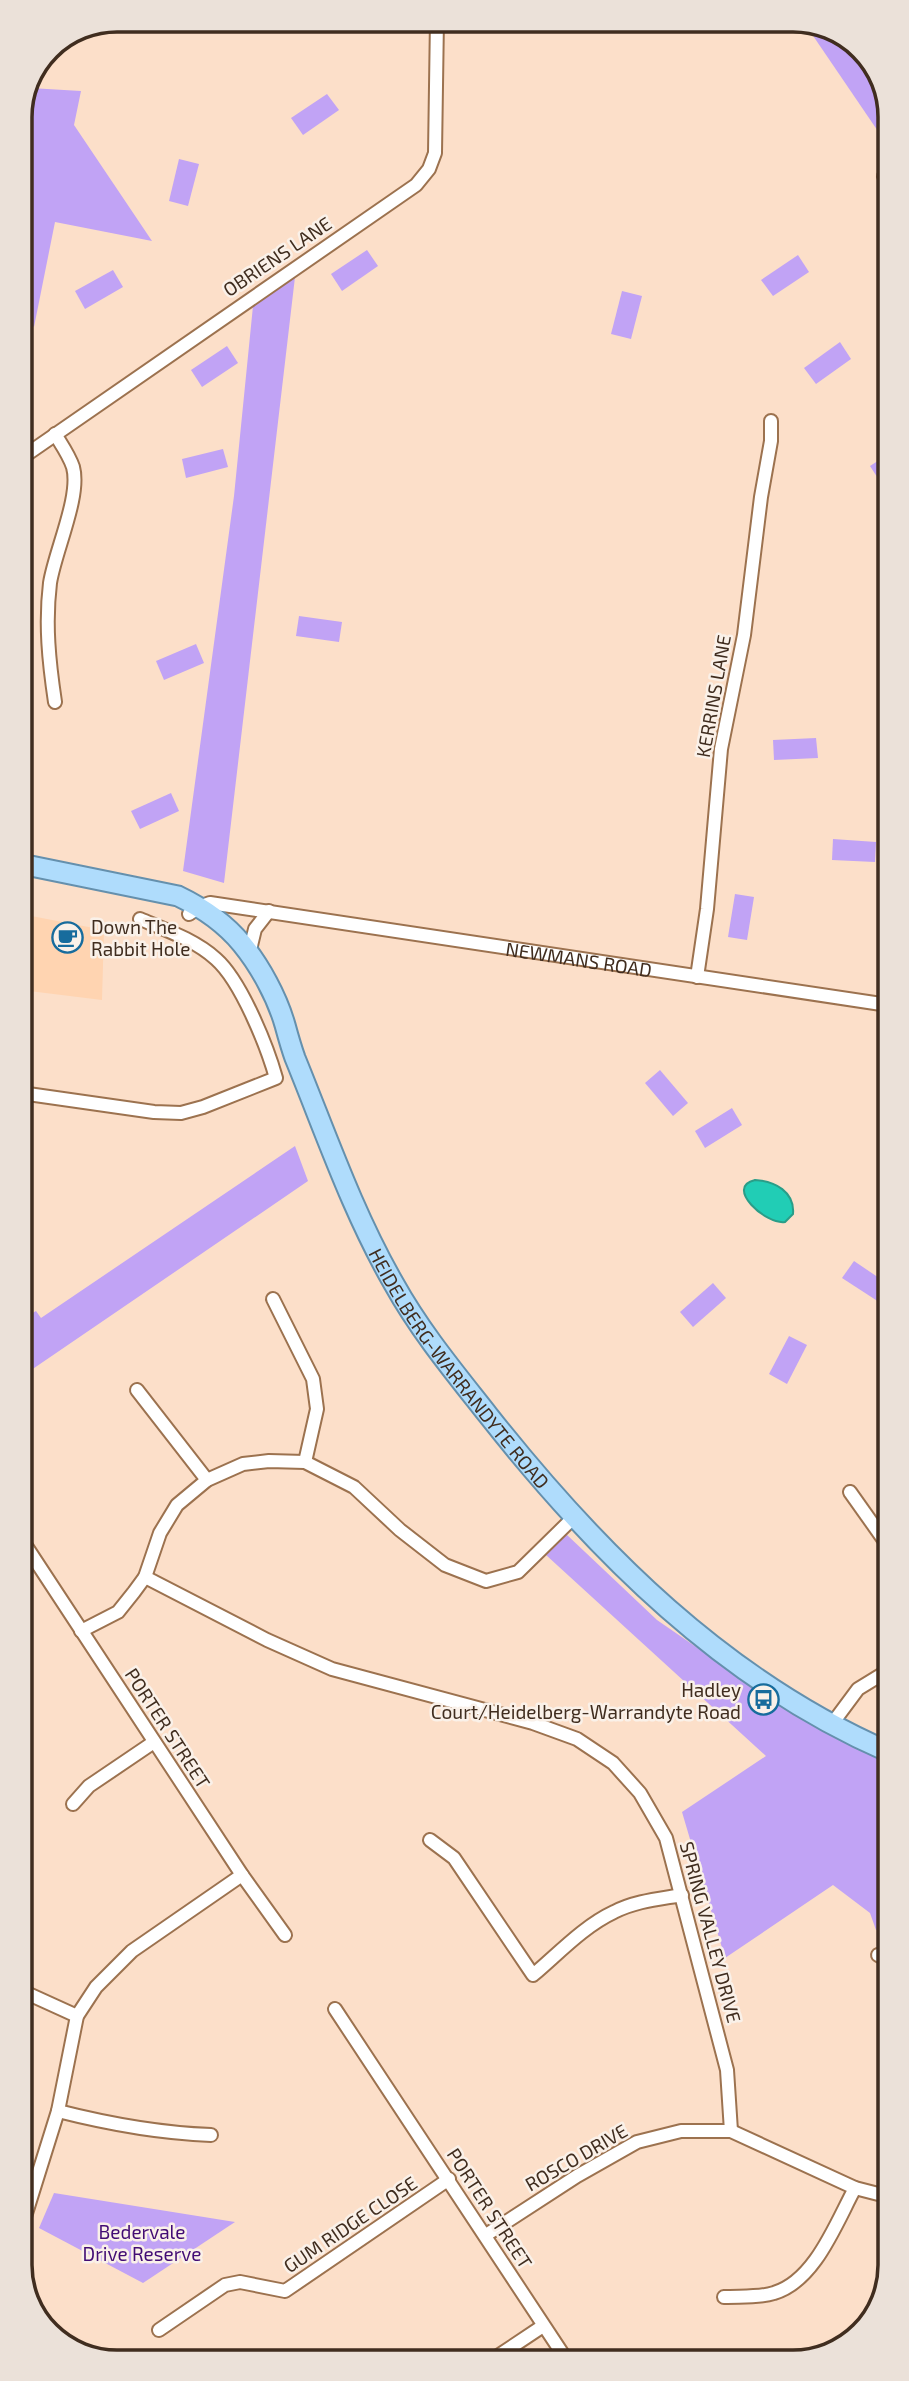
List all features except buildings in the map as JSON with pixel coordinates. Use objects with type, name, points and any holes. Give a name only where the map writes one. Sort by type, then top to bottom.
[{"type":"main road","name":"NEWMANS ROAD","points":[[32,866],[159,891],[194,910]]},
{"type":"main road","name":"NEWMANS ROAD","points":[[32,878],[119,891],[194,910]]},
{"type":"main road","name":"HEIDELBERG-WARRANDYTE ROAD","points":[[194,910],[229,929],[249,954],[270,989],[285,1023],[289,1044]]},
{"type":"main road","name":"HEIDELBERG-WARRANDYTE ROAD","points":[[194,910],[241,962],[289,1044],[355,1204],[395,1286],[425,1333],[470,1392],[573,1518],[660,1603],[773,1690],[878,1740]]},
{"type":"main road","name":"HEIDELBERG-WARRANDYTE ROAD","points":[[835,1719],[878,1745]]},
{"type":"street","name":"OBRIENS LANE","points":[[32,450],[416,185],[429,169],[435,153],[437,32]]},
{"type":"street","name":"KERRINS LANE","points":[[697,977],[707,909],[721,749],[744,635],[761,496],[771,441],[771,421]]},
{"type":"street","points":[[55,434],[74,470],[75,483],[57,552],[48,608],[47,648],[55,702]]},
{"type":"street","name":"NEWMANS ROAD","points":[[194,910],[210,903],[269,911],[878,1004]]},
{"type":"street","points":[[249,954],[255,929],[269,911]]},
{"type":"street","points":[[32,1095],[154,1112],[181,1113],[276,1079],[251,1015],[226,970],[203,949],[140,919]]},
{"type":"street","points":[[274,1298],[313,1379],[317,1409],[305,1462]]},
{"type":"street","points":[[137,1390],[206,1480]]},
{"type":"street","points":[[81,1631],[118,1612],[145,1577],[160,1533],[177,1505],[206,1480],[243,1464],[269,1461],[305,1462],[354,1487],[400,1530],[445,1566],[486,1581],[518,1573],[573,1518]]},
{"type":"street","points":[[850,1492],[878,1531]]},
{"type":"street","name":"PORTER STREET","points":[[32,1555],[242,1875],[285,1935]]},
{"type":"street","name":"SPRING VALLEY DRIVE","points":[[145,1577],[267,1640],[332,1669],[533,1723],[577,1739],[613,1763],[640,1793],[666,1838],[727,2070],[731,2130]]},
{"type":"street","points":[[835,1719],[858,1689],[878,1675]]},
{"type":"street","points":[[74,1804],[89,1786],[154,1742]]},
{"type":"street","points":[[430,1840],[454,1858],[533,1975],[584,1930],[614,1912],[639,1902],[682,1895]]},
{"type":"street","points":[[32,2179],[58,2111],[77,2016],[96,1987],[132,1951],[242,1875]]},
{"type":"street","points":[[32,1996],[77,2016]]},
{"type":"street","name":"PORTER STREET","points":[[335,2009],[559,2350]]},
{"type":"street","points":[[58,2111],[110,2124],[175,2134],[211,2135]]},
{"type":"street","name":"ROSCO DRIVE","points":[[486,2235],[577,2176],[637,2142],[681,2131],[731,2130],[855,2188],[878,2194]]},
{"type":"street","name":"GUM RIDGE CLOSE","points":[[159,2330],[225,2285],[240,2282],[285,2291],[449,2179]]},
{"type":"street","points":[[724,2297],[774,2294],[801,2278],[812,2266],[855,2188]]},
{"type":"street","points":[[508,2350],[543,2326]]},
{"type":"shaded area","points":[[32,916],[104,930],[102,1000],[32,991]]},
{"type":"green space","points":[[812,34],[844,49],[863,69],[875,94],[878,131]]},
{"type":"green space","points":[[36,88],[81,91],[74,125],[152,241],[55,222],[34,327],[34,94]]},
{"type":"green space","points":[[327,94],[339,110],[303,135],[291,118]]},
{"type":"green space","points":[[179,159],[199,164],[188,206],[169,201]]},
{"type":"green space","points":[[367,250],[378,266],[342,291],[331,274]]},
{"type":"green space","points":[[798,255],[809,272],[773,296],[761,280]]},
{"type":"green space","points":[[113,270],[123,287],[85,309],[75,291]]},
{"type":"green space","points":[[295,277],[224,883],[183,871],[234,496],[253,306]]},
{"type":"green space","points":[[622,291],[642,296],[631,339],[611,334]]},
{"type":"green space","points":[[840,342],[851,359],[816,384],[804,368]]},
{"type":"green space","points":[[227,346],[238,363],[202,387],[191,370]]},
{"type":"green space","points":[[223,449],[228,467],[186,478],[182,459]]},
{"type":"green space","points":[[878,461],[878,478],[870,466]]},
{"type":"green space","points":[[299,616],[342,622],[339,642],[296,636]]},
{"type":"green space","points":[[196,644],[204,663],[164,680],[156,661]]},
{"type":"green space","points":[[816,738],[818,758],[774,760],[773,740]]},
{"type":"green space","points":[[171,793],[179,811],[140,829],[131,811]]},
{"type":"green space","points":[[833,839],[876,842],[875,862],[832,860]]},
{"type":"green space","points":[[735,894],[754,897],[747,940],[728,937]]},
{"type":"green space","points":[[660,1070],[688,1103],[673,1116],[645,1083]]},
{"type":"green space","points":[[732,1108],[742,1125],[705,1148],[695,1131]]},
{"type":"green space","points":[[295,1146],[308,1181],[32,1369],[32,1313],[36,1311],[41,1318]]},
{"type":"green space","points":[[854,1261],[878,1277],[878,1301],[842,1278]]},
{"type":"green space","points":[[713,1283],[726,1298],[693,1327],[680,1312]]},
{"type":"green space","points":[[789,1336],[807,1345],[787,1384],[769,1374]]},
{"type":"green space","points":[[566,1534],[657,1620],[789,1711],[878,1758],[878,1930],[870,1913],[833,1885],[725,1958],[682,1812],[766,1756],[546,1555]]},
{"type":"green space","name":"Bedervale Drive Reserve","points":[[54,2193],[235,2222],[143,2283],[39,2228]]},
{"type":"water","points":[[755,1180],[776,1185],[787,1194],[793,1206],[793,1214],[785,1222],[768,1218],[751,1205],[744,1190],[747,1184]]},
{"type":"place","name":"Down The Rabbit Hole","points":[[68,937]]},
{"type":"place","name":"Hadley Court/Heidelberg-Warrandyte Road","points":[[764,1700]]}]
